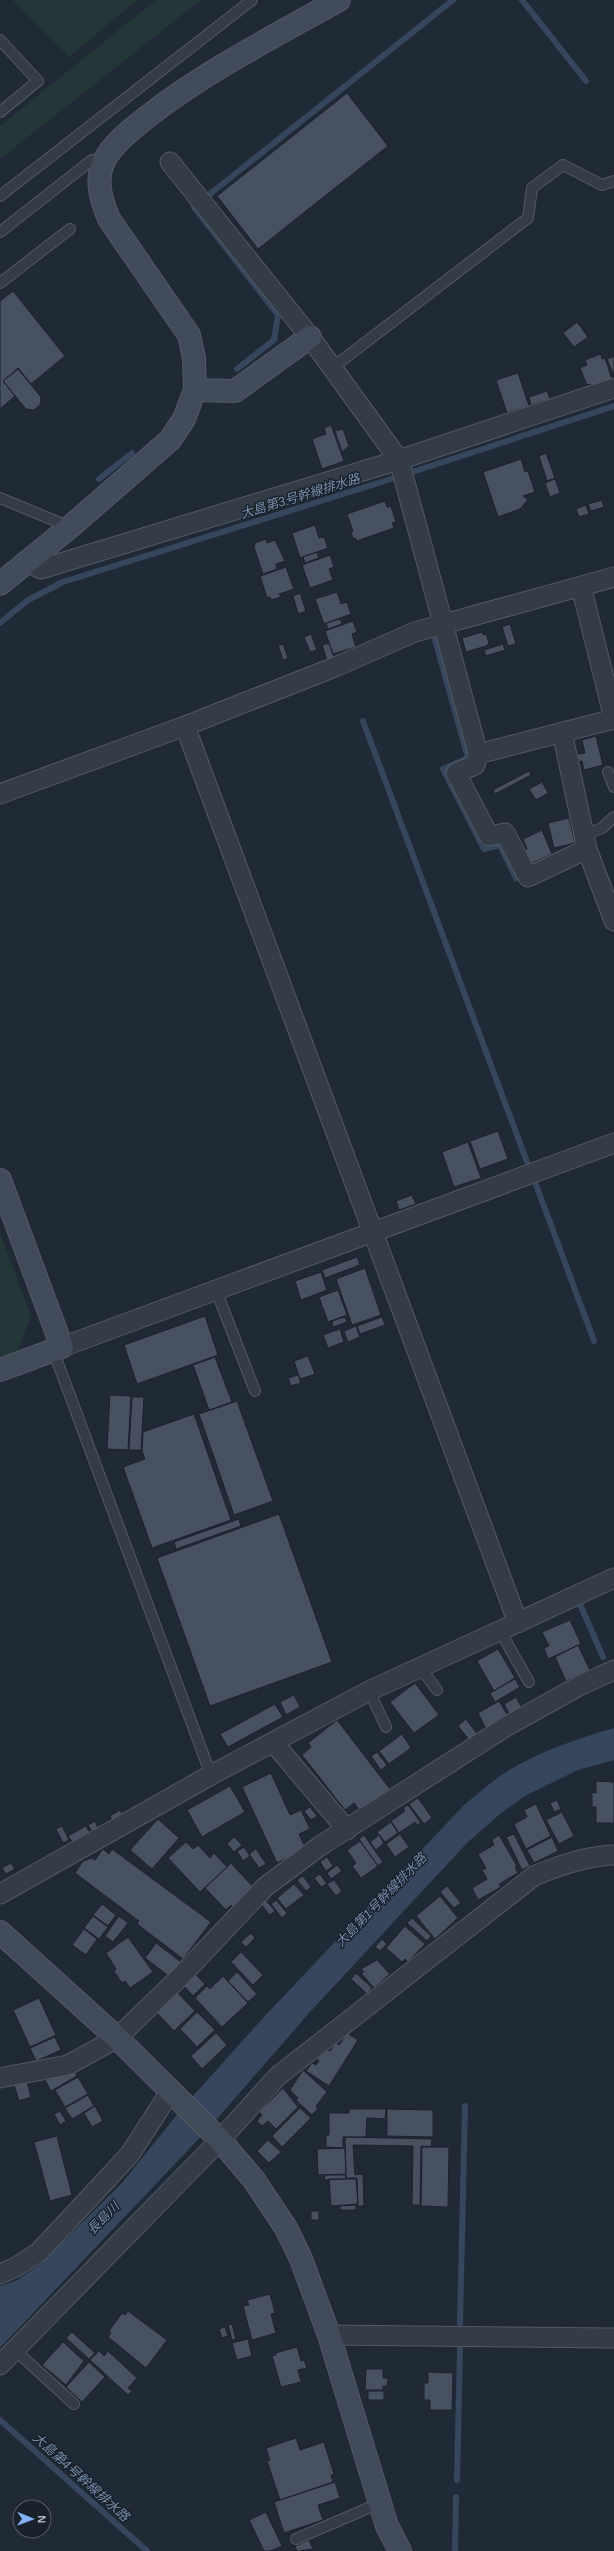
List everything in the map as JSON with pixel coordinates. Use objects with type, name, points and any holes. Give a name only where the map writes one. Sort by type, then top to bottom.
[{"type":"street","points":[[0,584],[70,527],[170,440],[184,419],[195,390],[194,358],[189,335],[109,219],[101,201],[100,182],[103,163],[131,130],[188,86],[338,0]]},
{"type":"street","points":[[170,162],[310,337],[402,470],[445,624],[478,754],[475,765],[456,774],[489,836],[505,833],[528,877],[585,842]]},
{"type":"street","points":[[195,390],[234,390],[310,337]]},
{"type":"street","points":[[27,562],[41,570],[402,470],[614,388]]},
{"type":"street","points":[[0,794],[185,726],[335,667],[416,632],[614,577]]},
{"type":"street","points":[[478,754],[614,718],[581,586]]},
{"type":"street","points":[[185,726],[518,1623]]},
{"type":"street","points":[[562,732],[585,842],[614,921]]},
{"type":"street","points":[[0,1370],[614,1143]]},
{"type":"street","points":[[0,1180],[58,1349]]},
{"type":"street","points":[[0,1894],[211,1774],[369,1691],[614,1578]]},
{"type":"street","points":[[0,2078],[68,2064],[117,2038],[182,1976],[265,1887],[320,1846],[507,1726],[579,1686],[614,1670]]},
{"type":"street","points":[[273,1742],[347,1830]]},
{"type":"street","points":[[0,2365],[220,2140],[278,2076],[534,1876],[557,1866],[597,1856],[614,1855]]},
{"type":"street","points":[[0,1932],[117,2038],[220,2140],[254,2180],[286,2228],[301,2259],[329,2335],[387,2526],[400,2551]]},
{"type":"street","points":[[0,2274],[16,2267],[39,2252],[130,2154],[173,2095]]},
{"type":"street","points":[[329,2335],[614,2338]]},
{"type":"lane","points":[[0,196],[252,0]]},
{"type":"lane","points":[[0,40],[38,81],[0,112]]},
{"type":"lane","points":[[0,232],[92,160]]},
{"type":"lane","points":[[332,368],[528,218],[532,188],[563,165],[602,185],[614,181]]},
{"type":"lane","points":[[0,283],[70,229]]},
{"type":"lane","points":[[0,498],[70,527]]},
{"type":"lane","points":[[608,772],[614,787]]},
{"type":"lane","points":[[585,842],[614,818]]},
{"type":"lane","points":[[216,1290],[255,1392]]},
{"type":"lane","points":[[58,1349],[211,1774]]},
{"type":"lane","points":[[500,1630],[529,1682]]},
{"type":"lane","points":[[420,1667],[437,1690]]},
{"type":"lane","points":[[369,1691],[386,1727]]},
{"type":"lane","points":[[15,2350],[74,2404]]},
{"type":"lane","points":[[296,2539],[380,2503]]},
{"type":"green space","points":[[13,0],[137,0],[69,57]]},
{"type":"green space","points":[[156,0],[201,0],[0,159],[0,126]]},
{"type":"green space","points":[[0,1233],[31,1316],[16,1354],[0,1360]]},
{"type":"water","points":[[614,1728],[614,1760],[578,1770],[525,1796],[500,1814],[467,1843],[310,2012],[209,2128],[0,2348],[0,2286],[18,2280],[43,2262],[122,2183],[184,2106],[263,2018],[463,1806],[496,1779],[523,1762],[568,1743]]},
{"type":"building","points":[[347,93],[388,146],[258,249],[217,196]]},
{"type":"building","points":[[13,291],[65,356],[31,384],[18,368],[3,381],[15,396],[0,409],[0,301]]},
{"type":"building","points":[[577,322],[588,337],[574,347],[563,333]]},
{"type":"building","points":[[601,354],[602,359],[605,358],[612,379],[591,386],[590,384],[587,385],[580,368],[587,365],[585,360]]},
{"type":"building","points":[[614,356],[614,376],[607,359]]},
{"type":"building","points":[[18,369],[41,397],[40,405],[34,410],[26,409],[3,381]]},
{"type":"building","points":[[518,373],[529,406],[507,413],[496,380]]},
{"type":"building","points":[[547,391],[550,399],[531,405],[529,397]]},
{"type":"building","points":[[331,425],[344,461],[322,469],[312,439],[326,434],[324,428]]},
{"type":"building","points":[[343,429],[349,446],[342,452],[335,431]]},
{"type":"building","points":[[546,453],[555,478],[547,481],[539,456]]},
{"type":"building","points":[[521,459],[525,472],[528,471],[535,492],[523,496],[528,500],[520,509],[498,517],[483,472]]},
{"type":"building","points":[[555,479],[560,493],[550,497],[545,483]]},
{"type":"building","points":[[602,500],[604,507],[591,511],[588,504]]},
{"type":"building","points":[[385,501],[387,507],[391,506],[396,522],[392,523],[394,528],[357,541],[355,538],[353,539],[351,532],[353,531],[347,514]]},
{"type":"building","points":[[586,505],[589,514],[579,517],[576,509]]},
{"type":"building","points":[[315,525],[319,538],[324,537],[328,548],[300,558],[292,533]]},
{"type":"building","points":[[266,539],[267,543],[275,540],[285,561],[276,564],[277,569],[263,574],[254,547],[255,543]]},
{"type":"building","points":[[317,552],[319,558],[305,563],[303,557]]},
{"type":"building","points":[[330,555],[334,567],[329,569],[333,580],[310,588],[302,565]]},
{"type":"building","points":[[286,567],[294,589],[279,594],[281,597],[271,600],[270,597],[267,598],[260,576]]},
{"type":"building","points":[[337,592],[341,604],[347,602],[351,614],[324,624],[315,599]]},
{"type":"building","points":[[300,593],[306,611],[298,614],[293,596]]},
{"type":"building","points":[[340,619],[342,624],[328,629],[326,623]]},
{"type":"building","points":[[353,621],[357,632],[352,634],[356,647],[333,654],[325,631]]},
{"type":"building","points":[[510,624],[516,644],[508,646],[502,627]]},
{"type":"building","points":[[482,632],[483,635],[486,634],[489,643],[486,646],[466,652],[462,638]]},
{"type":"building","points":[[311,634],[317,650],[310,652],[304,637]]},
{"type":"building","points":[[329,643],[334,658],[327,660],[322,645]]},
{"type":"building","points":[[283,644],[288,658],[283,660],[278,645]]},
{"type":"building","points":[[503,644],[505,650],[486,656],[484,650]]},
{"type":"building","points":[[596,736],[603,765],[584,770],[582,761],[579,762],[577,754],[585,753],[582,740]]},
{"type":"building","points":[[529,771],[531,775],[495,794],[493,790]]},
{"type":"building","points":[[542,782],[548,793],[536,800],[529,789]]},
{"type":"building","points":[[569,818],[575,843],[554,848],[548,823]]},
{"type":"building","points":[[542,830],[552,854],[530,864],[524,850],[527,849],[523,839]]},
{"type":"building","points":[[498,1131],[508,1159],[480,1169],[470,1141]]},
{"type":"building","points":[[468,1142],[481,1178],[454,1187],[442,1152]]},
{"type":"building","points":[[412,1195],[416,1204],[399,1210],[396,1201]]},
{"type":"building","points":[[357,1257],[360,1265],[325,1278],[322,1270]]},
{"type":"building","points":[[365,1268],[381,1315],[352,1325],[336,1279]]},
{"type":"building","points":[[321,1272],[327,1290],[301,1300],[295,1281]]},
{"type":"building","points":[[338,1290],[347,1315],[328,1322],[319,1297]]},
{"type":"building","points":[[205,1316],[218,1355],[137,1384],[124,1345]]},
{"type":"building","points":[[345,1317],[347,1322],[333,1327],[332,1321]]},
{"type":"building","points":[[382,1317],[385,1325],[360,1334],[357,1326]]},
{"type":"building","points":[[356,1326],[360,1337],[348,1342],[344,1331]]},
{"type":"building","points":[[340,1329],[344,1342],[328,1348],[323,1335]]},
{"type":"building","points":[[308,1356],[315,1374],[300,1379],[294,1361]]},
{"type":"building","points":[[215,1357],[232,1402],[209,1410],[193,1365]]},
{"type":"building","points":[[298,1375],[301,1383],[291,1386],[288,1378]]},
{"type":"building","points":[[110,1395],[131,1396],[128,1450],[107,1449]]},
{"type":"building","points":[[132,1397],[144,1397],[141,1450],[129,1450]]},
{"type":"building","points":[[237,1401],[273,1501],[234,1515],[199,1414]]},
{"type":"building","points":[[194,1414],[231,1520],[152,1548],[123,1467],[145,1459],[142,1451],[143,1432]]},
{"type":"building","points":[[279,1514],[332,1662],[210,1706],[157,1558]]},
{"type":"building","points":[[239,1519],[241,1526],[176,1549],[174,1542]]},
{"type":"building","points":[[570,1620],[581,1644],[548,1659],[544,1648],[549,1646],[542,1632]]},
{"type":"building","points":[[578,1645],[590,1670],[566,1681],[555,1657]]},
{"type":"building","points":[[498,1649],[515,1678],[494,1691],[477,1661]]},
{"type":"building","points":[[515,1679],[520,1687],[495,1702],[490,1693]]},
{"type":"building","points":[[415,1683],[439,1715],[414,1733],[390,1702]]},
{"type":"building","points":[[294,1695],[300,1707],[286,1715],[280,1702]]},
{"type":"building","points":[[516,1697],[522,1708],[510,1715],[504,1704]]},
{"type":"building","points":[[499,1701],[508,1716],[486,1729],[478,1713]]},
{"type":"building","points":[[275,1704],[283,1717],[228,1747],[220,1734]]},
{"type":"building","points":[[466,1719],[478,1735],[470,1741],[458,1726]]},
{"type":"building","points":[[337,1720],[390,1789],[361,1812],[354,1803],[345,1810],[302,1755],[311,1747],[308,1743]]},
{"type":"building","points":[[402,1734],[411,1748],[389,1764],[379,1751]]},
{"type":"building","points":[[377,1752],[387,1765],[381,1770],[371,1756]]},
{"type":"building","points":[[271,1773],[290,1815],[301,1810],[310,1829],[299,1834],[306,1849],[277,1863],[242,1787]]},
{"type":"building","points":[[596,1781],[614,1782],[614,1823],[596,1823],[596,1807],[592,1807],[592,1792],[596,1793]]},
{"type":"building","points":[[230,1786],[245,1812],[202,1837],[187,1810]]},
{"type":"building","points":[[418,1798],[432,1818],[424,1824],[409,1804]]},
{"type":"building","points":[[557,1800],[561,1809],[554,1812],[550,1803]]},
{"type":"building","points":[[536,1804],[551,1836],[526,1849],[514,1824],[527,1817],[524,1810]]},
{"type":"building","points":[[408,1805],[421,1823],[417,1825],[415,1822],[399,1833],[391,1821],[405,1811],[403,1808]]},
{"type":"building","points":[[310,1807],[317,1816],[311,1820],[304,1811]]},
{"type":"building","points":[[120,1810],[122,1814],[112,1820],[110,1816]]},
{"type":"building","points":[[562,1812],[574,1836],[559,1844],[546,1820]]},
{"type":"building","points":[[158,1819],[179,1838],[152,1869],[130,1850]]},
{"type":"building","points":[[95,1821],[98,1828],[92,1832],[88,1825]]},
{"type":"building","points":[[391,1822],[398,1833],[385,1842],[377,1832]]},
{"type":"building","points":[[62,1826],[69,1840],[63,1843],[56,1829]]},
{"type":"building","points":[[86,1826],[91,1834],[73,1843],[68,1836]]},
{"type":"building","points":[[400,1834],[409,1847],[395,1857],[386,1844]]},
{"type":"building","points":[[514,1834],[530,1866],[522,1870],[506,1837]]},
{"type":"building","points":[[364,1835],[383,1862],[378,1866],[359,1839]]},
{"type":"building","points":[[379,1835],[384,1843],[376,1850],[370,1842]]},
{"type":"building","points":[[499,1835],[517,1866],[515,1867],[518,1873],[499,1884],[501,1887],[478,1900],[472,1888],[487,1879],[482,1870],[486,1868],[478,1854],[494,1845],[492,1840]]},
{"type":"building","points":[[234,1837],[242,1845],[234,1852],[227,1844]]},
{"type":"building","points":[[552,1837],[558,1851],[534,1863],[527,1850]]},
{"type":"building","points":[[360,1841],[378,1866],[361,1878],[352,1866],[356,1863],[347,1850]]},
{"type":"building","points":[[186,1842],[193,1849],[198,1845],[210,1858],[214,1853],[227,1867],[200,1892],[168,1858]]},
{"type":"building","points":[[244,1847],[250,1856],[243,1861],[237,1851]]},
{"type":"building","points":[[103,1849],[109,1854],[112,1849],[211,1922],[183,1959],[137,1924],[139,1921],[75,1873],[83,1861],[92,1858],[95,1860]]},
{"type":"building","points":[[256,1849],[266,1864],[259,1868],[249,1854]]},
{"type":"building","points":[[327,1857],[333,1866],[326,1871],[320,1862]]},
{"type":"building","points":[[11,1863],[15,1869],[6,1874],[2,1868]]},
{"type":"building","points":[[231,1863],[254,1888],[233,1908],[231,1905],[226,1910],[205,1888]]},
{"type":"building","points":[[337,1865],[342,1871],[331,1879],[327,1873]]},
{"type":"building","points":[[320,1874],[327,1884],[321,1887],[314,1878]]},
{"type":"building","points":[[303,1876],[311,1887],[306,1891],[297,1880]]},
{"type":"building","points":[[334,1880],[342,1891],[336,1896],[327,1884]]},
{"type":"building","points":[[294,1884],[304,1895],[286,1909],[277,1898]]},
{"type":"building","points":[[447,1886],[461,1903],[454,1908],[440,1892]]},
{"type":"building","points":[[440,1896],[458,1918],[435,1939],[416,1916]]},
{"type":"building","points":[[264,1898],[275,1911],[270,1915],[259,1902]]},
{"type":"building","points":[[276,1900],[287,1913],[282,1918],[271,1904]]},
{"type":"building","points":[[102,1904],[116,1915],[108,1926],[93,1915]]},
{"type":"building","points":[[93,1916],[108,1927],[99,1939],[84,1928]]},
{"type":"building","points":[[119,1916],[128,1923],[113,1942],[105,1936]]},
{"type":"building","points":[[412,1918],[431,1936],[427,1941],[407,1923]]},
{"type":"building","points":[[405,1926],[425,1944],[408,1962],[405,1959],[402,1962],[386,1948]]},
{"type":"building","points":[[84,1929],[97,1939],[86,1955],[72,1945]]},
{"type":"building","points":[[251,1933],[255,1938],[246,1947],[241,1942]]},
{"type":"building","points":[[128,1937],[153,1972],[130,1988],[125,1981],[122,1983],[114,1971],[116,1969],[106,1953]]},
{"type":"building","points":[[382,1939],[387,1944],[380,1951],[375,1947]]},
{"type":"building","points":[[156,1943],[181,1962],[170,1977],[145,1958]]},
{"type":"building","points":[[241,1952],[263,1975],[253,1985],[231,1962]]},
{"type":"building","points":[[377,1960],[390,1974],[374,1988],[361,1973],[364,1972],[361,1969]]},
{"type":"building","points":[[237,1972],[257,1994],[248,2002],[228,1981]]},
{"type":"building","points":[[356,1973],[372,1988],[367,1994],[351,1979]]},
{"type":"building","points":[[196,1975],[205,1984],[193,1996],[184,1986]]},
{"type":"building","points":[[223,1976],[248,2003],[222,2027],[195,1998],[207,1986],[210,1989]]},
{"type":"building","points":[[177,1992],[195,2011],[174,2031],[156,2012]]},
{"type":"building","points":[[39,1998],[56,2035],[30,2047],[13,2010]]},
{"type":"building","points":[[197,2012],[215,2030],[197,2047],[180,2029]]},
{"type":"building","points":[[216,2033],[227,2045],[202,2069],[191,2056]]},
{"type":"building","points":[[347,2033],[358,2040],[329,2086],[306,2071],[312,2063],[316,2065],[319,2061],[316,2059],[328,2050],[330,2051],[336,2042],[339,2045]]},
{"type":"building","points":[[55,2037],[61,2050],[36,2061],[30,2048]]},
{"type":"building","points":[[74,2070],[77,2076],[51,2091],[45,2080]]},
{"type":"building","points":[[303,2070],[327,2092],[316,2106],[318,2108],[312,2115],[296,2100],[298,2098],[290,2090]]},
{"type":"building","points":[[78,2077],[88,2094],[65,2107],[55,2090]]},
{"type":"building","points":[[26,2078],[31,2097],[19,2101],[13,2081]]},
{"type":"building","points":[[283,2088],[298,2107],[276,2129],[268,2121],[262,2126],[257,2121],[262,2115],[259,2112]]},
{"type":"building","points":[[88,2095],[94,2106],[72,2119],[65,2108]]},
{"type":"building","points":[[95,2106],[103,2121],[92,2127],[84,2113]]},
{"type":"building","points":[[300,2108],[311,2118],[282,2147],[272,2136]]},
{"type":"building","points":[[349,2109],[386,2109],[385,2119],[367,2118],[366,2137],[343,2137],[343,2148],[326,2147],[326,2135],[329,2135],[329,2113],[349,2113]]},
{"type":"building","points":[[387,2109],[433,2110],[433,2137],[387,2136]]},
{"type":"building","points":[[60,2111],[66,2121],[60,2125],[54,2114]]},
{"type":"building","points":[[57,2136],[72,2195],[50,2201],[34,2142]]},
{"type":"building","points":[[345,2137],[432,2139],[431,2147],[421,2146],[420,2205],[412,2205],[413,2146],[353,2145],[355,2175],[363,2174],[364,2206],[358,2206],[357,2178],[346,2178]]},
{"type":"building","points":[[268,2140],[281,2152],[269,2163],[257,2151]]},
{"type":"building","points":[[422,2147],[449,2147],[448,2207],[421,2206]]},
{"type":"building","points":[[345,2148],[346,2174],[318,2175],[317,2149]]},
{"type":"building","points":[[324,2175],[346,2175],[346,2179],[325,2180]]},
{"type":"building","points":[[329,2179],[356,2179],[358,2204],[331,2206]]},
{"type":"building","points":[[356,2205],[356,2210],[340,2210],[340,2206]]},
{"type":"building","points":[[311,2211],[319,2211],[319,2220],[311,2220]]},
{"type":"building","points":[[270,2294],[275,2313],[271,2314],[276,2333],[252,2340],[243,2306],[249,2305],[247,2300]]},
{"type":"building","points":[[128,2311],[167,2340],[146,2368],[108,2337],[111,2333],[109,2331],[122,2313],[125,2315]]},
{"type":"building","points":[[232,2324],[236,2339],[232,2340],[228,2325]]},
{"type":"building","points":[[225,2327],[228,2336],[222,2338],[219,2329]]},
{"type":"building","points":[[72,2332],[95,2353],[89,2359],[66,2338]]},
{"type":"building","points":[[248,2339],[252,2356],[237,2360],[232,2343]]},
{"type":"building","points":[[63,2342],[84,2361],[66,2385],[42,2365]]},
{"type":"building","points":[[297,2347],[301,2361],[304,2360],[307,2368],[298,2370],[301,2382],[281,2387],[272,2356],[276,2355],[275,2353]]},
{"type":"building","points":[[99,2351],[104,2356],[108,2351],[137,2378],[128,2388],[132,2391],[128,2395],[90,2360]]},
{"type":"building","points":[[89,2362],[105,2377],[82,2402],[66,2387]]},
{"type":"building","points":[[366,2369],[383,2369],[383,2378],[388,2378],[387,2386],[383,2386],[383,2390],[365,2390]]},
{"type":"building","points":[[428,2372],[453,2373],[452,2410],[430,2410],[430,2400],[424,2400],[424,2383],[428,2383]]},
{"type":"building","points":[[368,2391],[384,2391],[384,2400],[368,2400]]},
{"type":"building","points":[[296,2438],[300,2450],[324,2442],[334,2474],[331,2475],[333,2482],[280,2500],[267,2461],[270,2460],[266,2448]]},
{"type":"building","points":[[335,2482],[340,2498],[318,2505],[323,2520],[284,2533],[274,2502]]},
{"type":"building","points":[[266,2512],[282,2546],[270,2551],[264,2551],[249,2520]]},
{"type":"building","points":[[309,2540],[313,2549],[297,2551],[295,2546]]},
{"type":"waterway","points":[[210,194],[453,0]]},
{"type":"waterway","points":[[522,0],[586,81]]},
{"type":"waterway","points":[[194,207],[278,315],[274,340],[237,369]]},
{"type":"waterway","name":"大島第3号幹線排水路","points":[[0,623],[28,600],[63,582],[391,479],[614,406]]},
{"type":"waterway","points":[[99,479],[132,453]]},
{"type":"waterway","points":[[434,636],[468,758],[443,769],[484,849],[500,845],[516,878]]},
{"type":"waterway","points":[[363,721],[527,1162]]},
{"type":"waterway","points":[[535,1182],[594,1341]]},
{"type":"waterway","points":[[580,1604],[603,1657]]},
{"type":"waterway","points":[[460,2324],[465,2106]]},
{"type":"waterway","points":[[457,2480],[460,2349]]},
{"type":"waterway","name":"大島第4号幹線排水路","points":[[0,2420],[147,2551]]},
{"type":"waterway","points":[[455,2551],[456,2497]]},
{"type":"water label","name":"大島第1号幹線排水路","points":[[381,1900]]},
{"type":"water label","name":"長島川","points":[[103,2218]]}]
